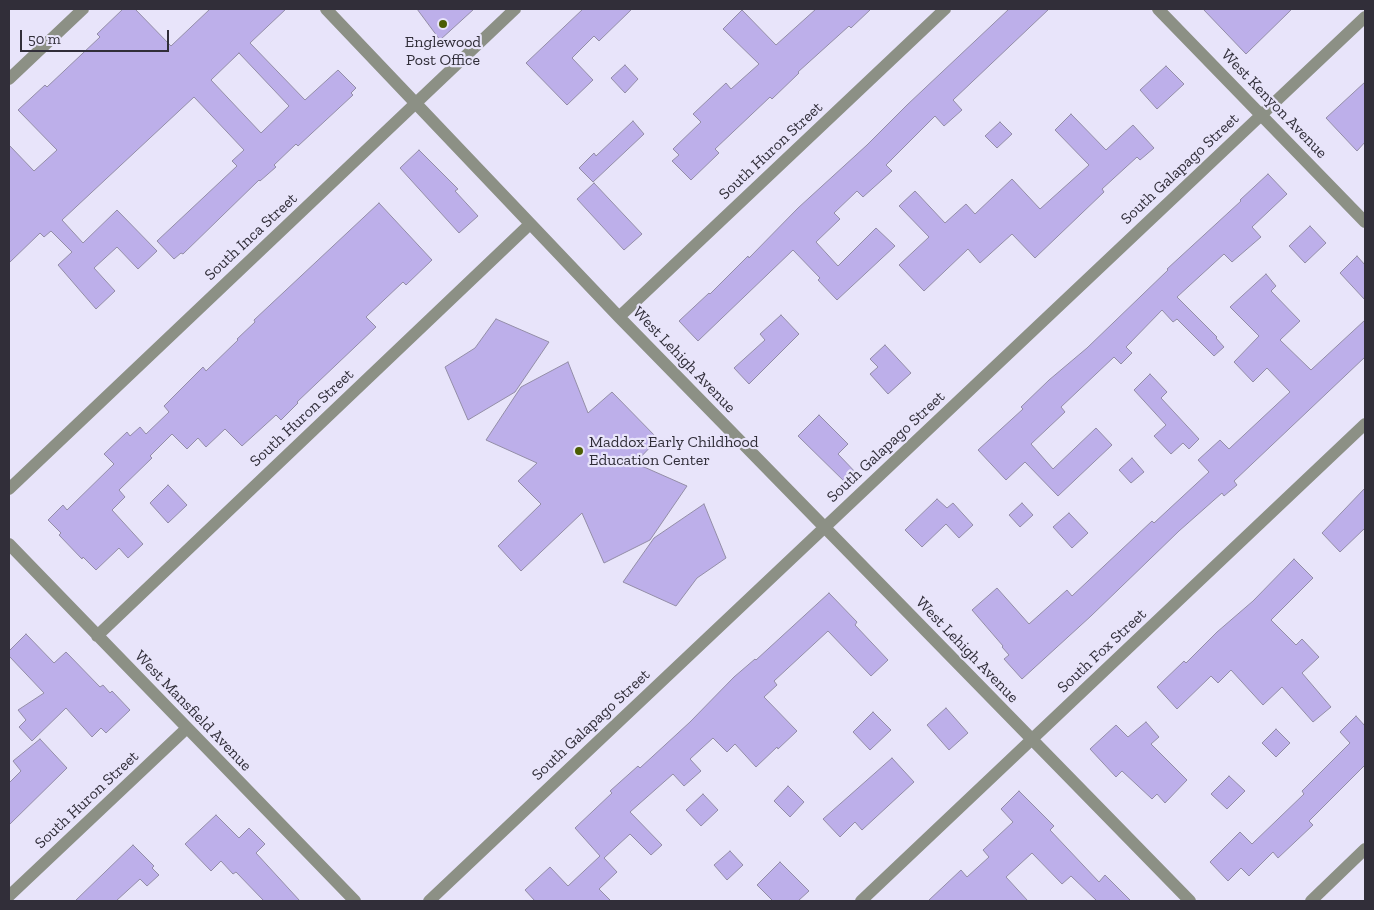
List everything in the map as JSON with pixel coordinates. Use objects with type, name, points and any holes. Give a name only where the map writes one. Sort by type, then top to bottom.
[{"type":"street","points":[[9,80],[84,9]]},
{"type":"street","name":"West Lehigh Avenue","points":[[326,9],[619,317],[1190,901]]},
{"type":"street","name":"South Inca Street","points":[[9,489],[516,9]]},
{"type":"street","name":"South Huron Street","points":[[619,317],[945,9]]},
{"type":"street","name":"West Kenyon Avenue","points":[[1158,9],[1365,222]]},
{"type":"street","name":"South Galapago Street","points":[[429,901],[1365,17]]},
{"type":"street","name":"South Huron Street","points":[[96,636],[530,224]]},
{"type":"street","name":"South Fox Street","points":[[861,901],[1365,424]]},
{"type":"street","name":"West Mansfield Avenue","points":[[9,544],[96,636],[355,901]]},
{"type":"street","name":"South Huron Street","points":[[9,896],[187,728]]},
{"type":"street","points":[[1311,901],[1365,849]]},
{"type":"building","points":[[123,9],[135,9],[171,46],[210,9],[286,9],[250,43],[305,100],[338,70],[356,88],[351,93],[353,95],[298,146],[296,144],[274,165],[276,167],[259,180],[183,254],[181,253],[174,259],[157,241],[237,166],[232,161],[244,150],[194,97],[62,220],[83,243],[117,210],[157,251],[138,269],[117,247],[94,268],[115,291],[96,309],[58,265],[72,252],[51,231],[44,237],[40,233],[9,263],[9,145],[34,171],[57,150],[18,110],[45,85],[47,87],[100,37],[97,34]],"holes":[[[239,53],[289,106],[261,133],[211,80]]]},
{"type":"building","name":"Englewood Post Office","points":[[417,9],[474,9],[440,40]]},
{"type":"building","points":[[583,9],[632,9],[599,41],[594,36],[572,58],[593,80],[567,105],[526,63]]},
{"type":"building","points":[[816,9],[871,9],[851,28],[849,26],[798,72],[772,99],[770,97],[715,149],[719,153],[691,180],[672,161],[679,155],[673,149],[701,122],[693,114],[726,83],[731,89],[759,64],[723,29],[742,10],[776,45]]},
{"type":"building","points":[[1009,9],[1049,9],[953,100],[962,110],[944,126],[935,116],[886,165],[892,171],[863,197],[857,191],[834,213],[840,219],[816,242],[838,266],[876,228],[895,246],[837,300],[818,280],[820,278],[793,250],[698,341],[679,321],[710,294],[748,256],[749,258],[798,208],[867,145]]},
{"type":"building","points":[[1203,9],[1292,9],[1246,54]]},
{"type":"building","points":[[625,65],[638,79],[625,93],[611,78]]},
{"type":"building","points":[[1166,66],[1184,84],[1157,109],[1140,90]]},
{"type":"building","points":[[1365,82],[1365,142],[1357,151],[1326,118]]},
{"type":"building","points":[[1071,114],[1106,150],[1133,125],[1154,148],[1140,160],[1137,157],[1102,189],[1104,192],[1035,258],[1012,234],[980,263],[968,249],[924,291],[899,265],[929,237],[899,206],[915,191],[945,223],[966,204],[975,214],[1012,179],[1040,209],[1089,165],[1055,130]]},
{"type":"building","points":[[633,121],[644,134],[593,182],[579,168],[594,153],[596,156]]},
{"type":"building","points":[[1000,122],[1012,134],[997,148],[985,136]]},
{"type":"building","points":[[419,150],[458,189],[455,191],[478,216],[459,233],[400,168]]},
{"type":"building","points":[[1268,174],[1287,194],[1252,227],[1261,237],[1232,262],[1224,254],[1177,297],[1217,337],[1224,347],[1214,356],[1177,319],[1173,322],[1162,310],[1126,347],[1132,353],[1121,364],[1114,357],[1061,407],[1065,412],[1031,444],[1053,469],[1096,428],[1112,445],[1058,496],[1025,462],[1006,480],[978,450],[1023,409],[1021,407],[1049,380],[1087,348],[1167,269]]},
{"type":"building","points":[[594,183],[642,234],[624,250],[577,199]]},
{"type":"building","points":[[379,203],[432,260],[406,285],[403,282],[366,317],[376,327],[297,402],[281,420],[276,415],[242,446],[225,429],[206,447],[198,438],[187,449],[172,434],[150,456],[152,458],[119,490],[125,497],[112,510],[143,544],[128,558],[119,548],[96,570],[83,557],[82,559],[59,535],[61,533],[48,520],[63,505],[67,510],[114,464],[104,454],[127,432],[130,436],[140,427],[146,434],[169,412],[164,406],[203,367],[206,371],[255,322],[254,320]]},
{"type":"building","points":[[1310,226],[1326,243],[1305,263],[1289,246]]},
{"type":"building","points":[[1357,256],[1365,265],[1365,300],[1340,273]]},
{"type":"building","points":[[1266,274],[1276,286],[1271,291],[1300,321],[1280,340],[1311,370],[1365,320],[1365,357],[1234,481],[1237,485],[1224,496],[1222,493],[1179,531],[1022,679],[1004,659],[1009,655],[1003,646],[972,610],[997,588],[1029,624],[1067,590],[1072,596],[1152,521],[1154,523],[1209,472],[1198,460],[1220,440],[1229,449],[1290,392],[1267,368],[1253,382],[1234,362],[1259,336],[1230,307]]},
{"type":"building","points":[[781,315],[799,334],[749,384],[734,368],[765,340],[760,334]]},
{"type":"building","points":[[496,319],[549,342],[515,392],[468,420],[445,367],[475,348]]},
{"type":"building","points":[[885,345],[911,373],[888,394],[870,374],[878,367],[870,359]]},
{"type":"building","name":"Maddox Early Childhood Education Center","points":[[568,362],[588,413],[612,392],[658,439],[635,463],[687,486],[650,540],[604,563],[582,513],[521,571],[498,546],[541,504],[518,481],[537,463],[486,440],[521,387]]},
{"type":"building","points":[[1150,374],[1167,392],[1161,398],[1199,439],[1189,449],[1183,443],[1171,454],[1154,436],[1166,425],[1134,390]]},
{"type":"building","points":[[819,415],[848,444],[838,454],[859,476],[849,486],[798,436]]},
{"type":"building","points":[[1132,458],[1144,472],[1131,483],[1119,470]]},
{"type":"building","points":[[168,485],[187,505],[168,523],[150,503]]},
{"type":"building","points":[[1365,488],[1365,528],[1340,552],[1322,533]]},
{"type":"building","points":[[937,499],[947,508],[953,503],[973,525],[959,538],[946,524],[922,547],[905,530]]},
{"type":"building","points":[[1022,503],[1033,515],[1020,527],[1009,515]]},
{"type":"building","points":[[704,504],[726,558],[697,578],[676,606],[623,582],[654,538]]},
{"type":"building","points":[[1069,513],[1088,533],[1072,548],[1053,527]]},
{"type":"building","points":[[1294,559],[1313,578],[1271,620],[1296,645],[1302,639],[1319,657],[1302,673],[1331,707],[1313,722],[1282,687],[1263,705],[1231,670],[1218,683],[1211,676],[1177,709],[1157,687],[1253,601]]},
{"type":"building","points":[[829,593],[857,622],[855,625],[888,660],[871,676],[828,631],[774,681],[777,685],[764,697],[797,731],[778,749],[777,747],[756,767],[735,744],[727,752],[713,738],[690,759],[701,771],[684,786],[673,774],[630,812],[662,845],[651,855],[630,834],[604,858],[617,872],[599,889],[611,901],[535,901],[525,890],[550,867],[568,886],[600,856],[575,828],[612,793],[610,791],[638,766],[640,768],[690,722],[734,677],[756,660]]},
{"type":"building","points":[[26,634],[54,663],[66,652],[100,687],[103,685],[110,693],[112,691],[130,710],[106,733],[101,728],[92,737],[66,708],[32,741],[19,727],[26,720],[18,710],[44,693],[9,656],[9,651]]},
{"type":"building","points":[[946,708],[968,733],[949,750],[927,725]]},
{"type":"building","points":[[873,712],[891,730],[870,750],[853,732]]},
{"type":"building","points":[[1356,716],[1365,726],[1365,765],[1309,821],[1313,825],[1278,858],[1273,852],[1249,876],[1241,868],[1228,881],[1210,862],[1240,832],[1252,844],[1304,794],[1302,791],[1350,743],[1340,732]]},
{"type":"building","points":[[1146,722],[1159,737],[1151,744],[1187,780],[1165,803],[1157,794],[1152,799],[1122,771],[1116,777],[1090,749],[1116,725],[1128,737]]},
{"type":"building","points":[[1276,729],[1290,743],[1276,757],[1262,743]]},
{"type":"building","points":[[40,739],[67,768],[9,825],[9,783],[21,771],[13,761]]},
{"type":"building","points":[[892,758],[914,782],[862,830],[855,822],[840,837],[823,819]]},
{"type":"building","points":[[1229,776],[1245,791],[1227,809],[1211,794]]},
{"type":"building","points":[[788,786],[804,802],[790,817],[774,801]]},
{"type":"building","points":[[1019,791],[1054,826],[1050,830],[1099,882],[1105,875],[1131,901],[1097,901],[1071,876],[1062,884],[1032,853],[1006,877],[1028,901],[928,901],[961,870],[967,877],[989,857],[983,850],[1013,822],[1001,809]]},
{"type":"building","points":[[703,794],[718,810],[701,826],[686,810]]},
{"type":"building","points":[[216,815],[239,838],[249,828],[265,844],[256,853],[300,901],[264,901],[236,872],[233,874],[221,861],[211,871],[185,844]]},
{"type":"building","points":[[133,845],[154,866],[152,868],[159,875],[147,886],[140,879],[116,901],[75,901]]},
{"type":"building","points":[[730,851],[743,865],[727,880],[714,865]]},
{"type":"building","points":[[780,862],[809,891],[798,901],[773,901],[757,885]]},
{"type":"place","name":"Englewood Post Office","points":[[443,24]]},
{"type":"place","name":"Maddox Early Childhood Education Center","points":[[579,451]]}]
